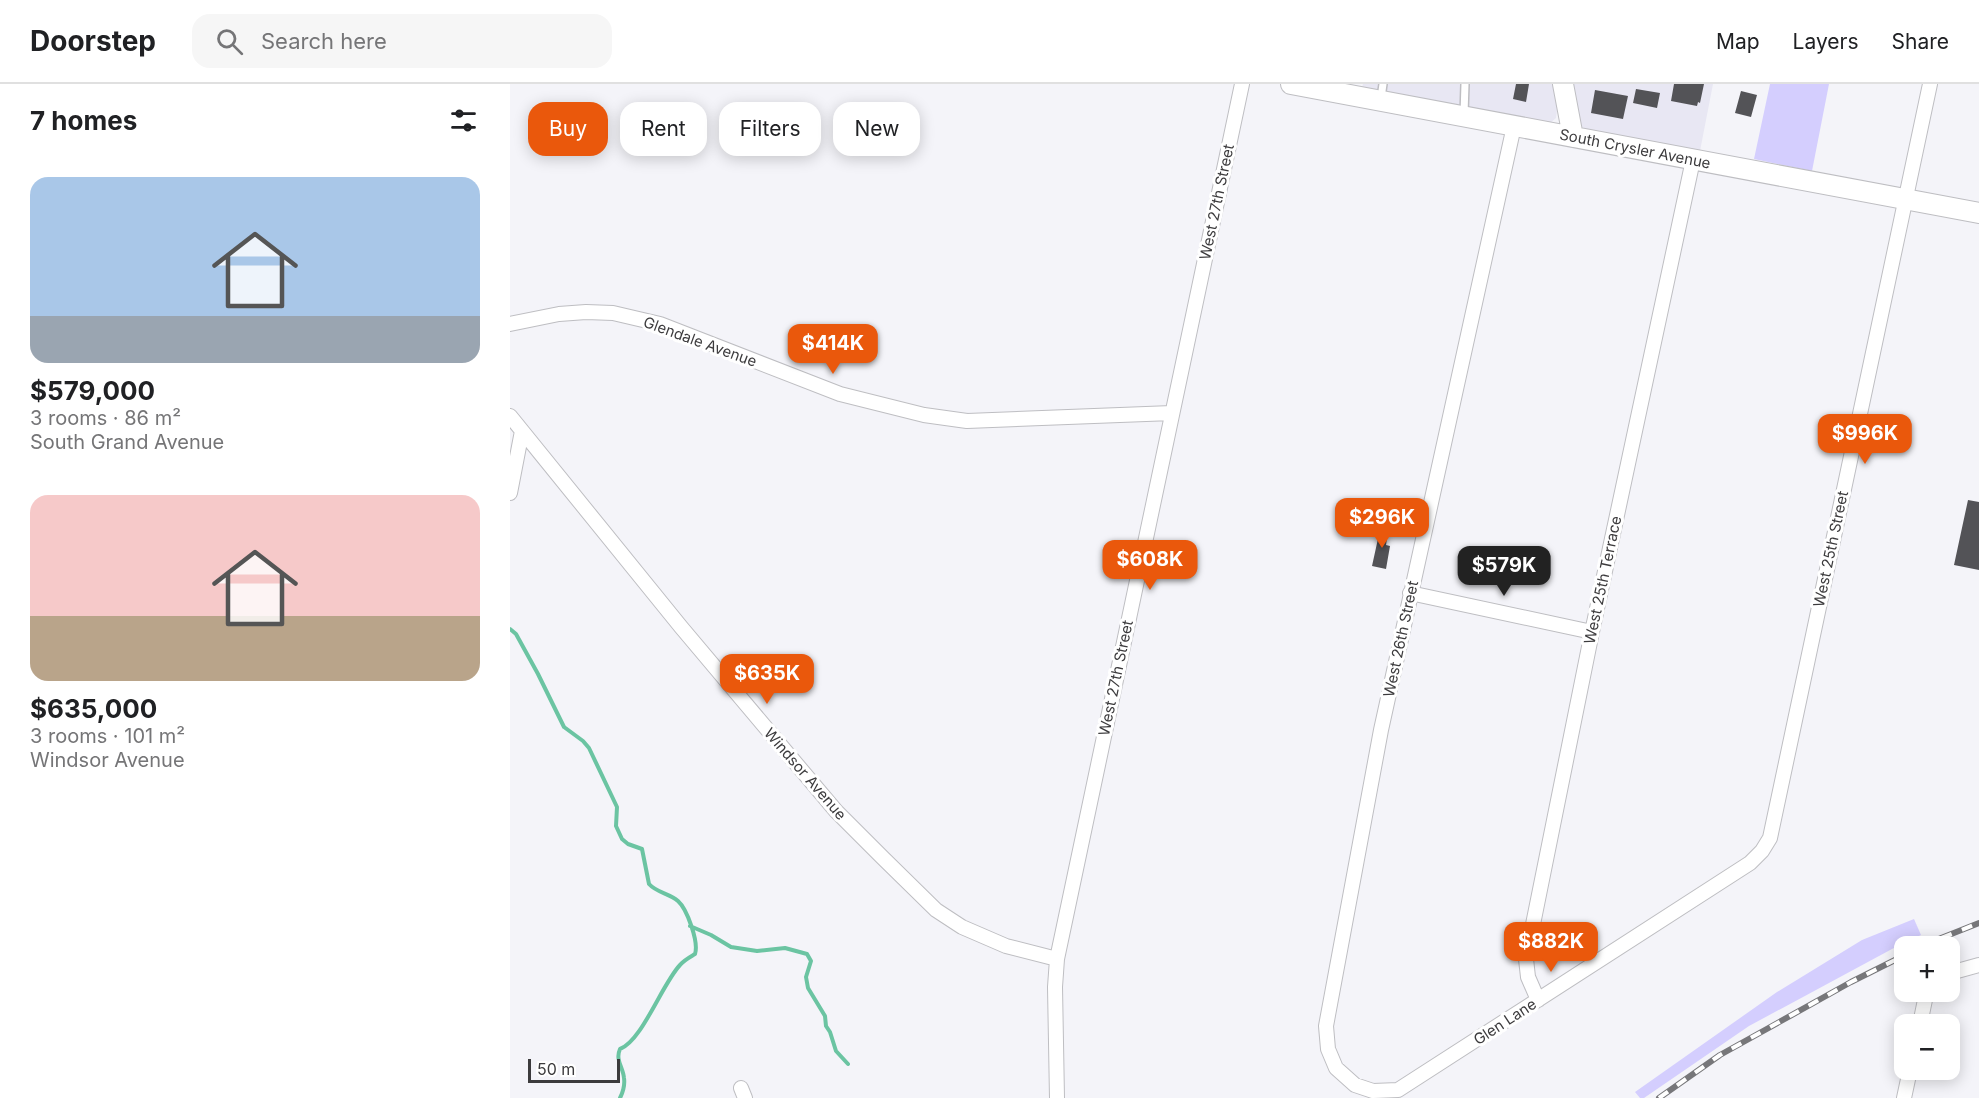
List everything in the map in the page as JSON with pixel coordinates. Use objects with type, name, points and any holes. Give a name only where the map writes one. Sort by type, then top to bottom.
[{"type":"main road","name":"South Crysler Avenue","points":[[1292,84],[1382,92],[1464,117],[1979,213]]},
{"type":"main road","points":[[1563,84],[1573,137]]},
{"type":"street","name":"West 27th Street","points":[[1057,1098],[1054,987],[1057,959],[1242,84]]},
{"type":"street","name":"West 25th Street","points":[[1770,838],[1930,84]]},
{"type":"street","name":"West 26th Street","points":[[1328,1049],[1326,1026],[1381,730],[1514,126]]},
{"type":"street","name":"West 25th Terrace","points":[[1538,1000],[1528,977],[1526,959],[1592,632],[1693,160]]},
{"type":"street","name":"Glendale Avenue","points":[[510,324],[559,314],[613,313],[660,324],[840,394],[924,415],[967,421],[1172,413]]},
{"type":"street","name":"Windsor Avenue","points":[[510,416],[681,627],[836,812],[936,910],[962,927],[1006,946],[1057,959]]},
{"type":"street","points":[[510,493],[522,431]]},
{"type":"street","points":[[1410,593],[1592,632]]},
{"type":"street","name":"Glen Lane","points":[[1328,1049],[1336,1068],[1355,1085],[1373,1091],[1398,1090],[1750,863],[1762,851],[1770,838]]},
{"type":"street","points":[[1960,970],[1979,965]]},
{"type":"street","points":[[1904,1098],[1908,1080]]},
{"type":"lane","points":[[1464,117],[1465,84]]},
{"type":"shaded area","points":[[1363,84],[1555,84],[1558,102],[1556,118],[1549,124],[1362,88]]},
{"type":"shaded area","points":[[1571,84],[1713,84],[1700,151],[1587,130],[1581,126]]},
{"type":"shaded area","points":[[1770,84],[1829,84],[1812,171],[1754,159]]},
{"type":"shaded area","points":[[1914,919],[1921,935],[1894,936],[1894,948],[1749,1026],[1644,1098],[1640,1098],[1635,1092],[1777,992],[1862,940]]},
{"type":"building","points":[[1516,84],[1529,84],[1526,102],[1513,99]]},
{"type":"building","points":[[1674,84],[1704,84],[1700,103],[1698,102],[1697,106],[1671,101]]},
{"type":"building","points":[[1636,89],[1660,93],[1657,108],[1633,103]]},
{"type":"building","points":[[1595,90],[1628,96],[1623,119],[1591,113]]},
{"type":"building","points":[[1741,91],[1757,95],[1751,117],[1735,113]]},
{"type":"building","points":[[1968,500],[1979,502],[1979,570],[1954,565]]},
{"type":"building","points":[[1381,525],[1389,526],[1386,545],[1390,546],[1386,569],[1372,566]]},
{"type":"waterway","points":[[510,629],[516,634],[564,727],[589,748],[617,807],[616,826],[622,839],[642,849],[649,884],[678,901],[685,911],[694,934],[695,954],[680,965],[644,1024],[628,1044],[620,1049],[619,1060],[624,1081],[620,1098]]},
{"type":"waterway","points":[[690,926],[731,947],[757,951],[785,948],[807,954],[811,961],[806,977],[808,988],[825,1016],[826,1026],[836,1051],[848,1064]]},
{"type":"railway","points":[[1946,936],[1979,923]]},
{"type":"railway","points":[[1659,1098],[1720,1055],[1894,960]]}]
